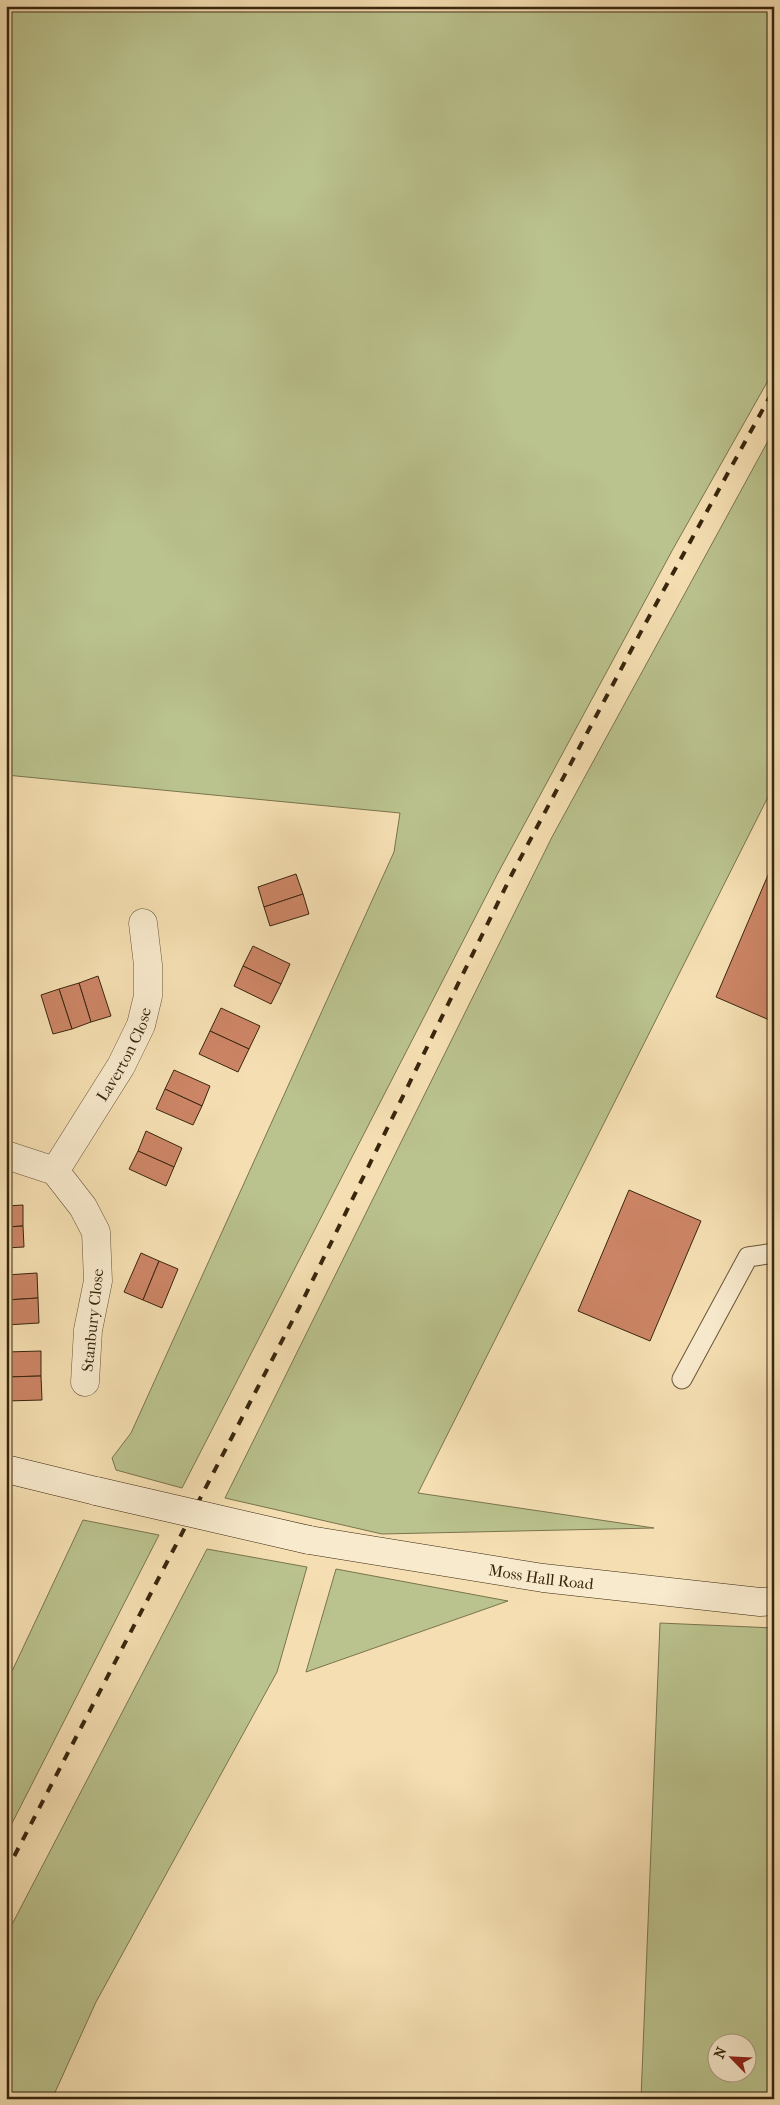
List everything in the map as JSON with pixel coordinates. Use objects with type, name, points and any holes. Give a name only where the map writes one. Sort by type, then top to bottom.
[{"type":"street","name":"Laverton Close","points":[[55,1171],[121,1066],[141,1025],[148,996],[148,965],[144,923]]},
{"type":"street","points":[[6,1155],[55,1171]]},
{"type":"street","name":"Stanbury Close","points":[[55,1171],[83,1207],[96,1232],[98,1281],[88,1330],[85,1382]]},
{"type":"street","name":"Moss Hall Road","points":[[6,1469],[309,1540],[543,1578],[774,1602]]},
{"type":"lane","points":[[682,1379],[748,1257],[774,1253]]},
{"type":"green space","points":[[6,6],[774,6],[774,370],[673,549],[498,873],[182,1488],[116,1470],[112,1458],[131,1433],[394,852],[400,813],[6,775]]},
{"type":"green space","points":[[774,430],[774,785],[418,1493],[654,1528],[382,1534],[225,1498],[552,837]]},
{"type":"green space","points":[[83,1520],[159,1535],[6,1835],[6,1684]]},
{"type":"green space","points":[[207,1549],[307,1567],[277,1672],[96,2002],[52,2099],[6,2099],[6,1936]]},
{"type":"green space","points":[[336,1569],[508,1601],[306,1672]]},
{"type":"green space","points":[[660,1623],[774,1628],[774,2099],[641,2099]]},
{"type":"building","points":[[774,861],[774,1022],[716,997]]},
{"type":"building","points":[[296,874],[303,894],[264,907],[258,887]]},
{"type":"building","points":[[303,894],[309,914],[270,926],[264,907]]},
{"type":"building","points":[[253,946],[290,964],[281,984],[243,966]]},
{"type":"building","points":[[243,966],[281,984],[271,1004],[234,986]]},
{"type":"building","points":[[98,976],[111,1016],[91,1022],[79,983]]},
{"type":"building","points":[[79,983],[91,1022],[72,1029],[59,989]]},
{"type":"building","points":[[59,989],[72,1029],[53,1034],[41,995]]},
{"type":"building","points":[[221,1008],[260,1026],[249,1049],[210,1031]]},
{"type":"building","points":[[210,1031],[249,1049],[238,1072],[199,1054]]},
{"type":"building","points":[[174,1070],[210,1086],[202,1106],[165,1089]]},
{"type":"building","points":[[165,1089],[202,1106],[193,1125],[156,1109]]},
{"type":"building","points":[[146,1131],[182,1148],[174,1167],[138,1151]]},
{"type":"building","points":[[138,1151],[174,1167],[166,1186],[129,1169]]},
{"type":"building","points":[[629,1190],[701,1221],[650,1341],[578,1311]]},
{"type":"building","points":[[23,1205],[23,1226],[6,1227],[6,1206]]},
{"type":"building","points":[[23,1226],[24,1247],[6,1248],[6,1227]]},
{"type":"building","points":[[141,1253],[159,1261],[143,1300],[124,1292]]},
{"type":"building","points":[[159,1261],[178,1269],[162,1308],[143,1300]]},
{"type":"building","points":[[37,1273],[38,1298],[6,1300],[6,1275]]},
{"type":"building","points":[[38,1298],[39,1323],[6,1325],[6,1300]]},
{"type":"building","points":[[41,1351],[41,1376],[6,1377],[6,1352]]},
{"type":"building","points":[[41,1376],[42,1400],[6,1401],[6,1377]]},
{"type":"railway","points":[[6,1872],[299,1308],[512,874],[644,626],[774,389]]}]
